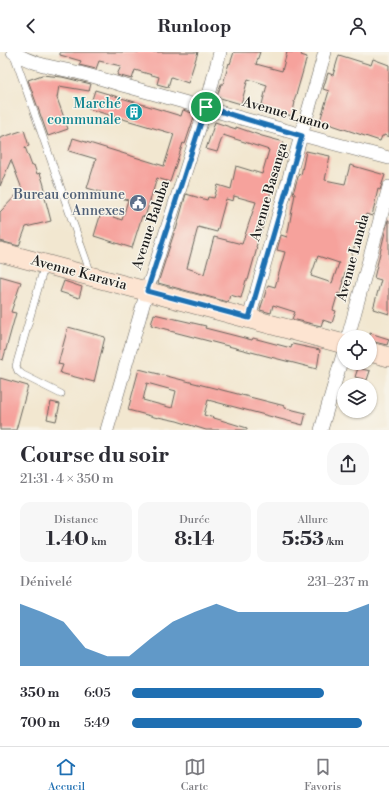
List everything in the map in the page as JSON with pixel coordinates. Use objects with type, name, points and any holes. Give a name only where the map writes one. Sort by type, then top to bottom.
[{"type":"street","name":"Avenue Luano","points":[[13,52],[24,59],[35,63],[76,72],[206,107],[302,136],[389,158]]},
{"type":"street","name":"Avenue Baluba","points":[[107,430],[147,291],[206,107],[220,52]]},
{"type":"street","name":"Avenue Basanga","points":[[249,318],[325,52]]},
{"type":"street","name":"Avenue Lunda","points":[[350,330],[389,187]]},
{"type":"street","name":"Avenue Karavia","points":[[0,252],[337,342]]},
{"type":"street","points":[[377,354],[389,357]]},
{"type":"street","points":[[321,430],[338,370]]},
{"type":"lane","points":[[13,52],[92,276]]},
{"type":"lane","points":[[45,264],[16,366],[18,371],[23,376],[61,394]]},
{"type":"building","points":[[60,52],[198,52],[188,83],[171,77],[168,87],[157,84],[159,77],[135,70],[132,79],[117,75],[121,66],[99,61],[96,69],[79,65],[81,61],[60,55]]},
{"type":"building","points":[[234,52],[260,52],[256,64],[282,71],[287,52],[302,52],[301,55],[307,57],[294,102],[292,116],[272,110],[270,115],[260,112],[267,85],[248,79],[241,104],[217,97]]},
{"type":"building","points":[[339,55],[371,65],[373,59],[389,65],[389,137],[384,135],[380,141],[320,121],[329,91],[323,89],[328,73],[333,75]]},
{"type":"building","points":[[42,75],[62,77],[91,84],[89,91],[59,86],[57,98],[68,129],[48,136],[28,80]]},
{"type":"building","points":[[95,90],[181,116],[183,110],[195,114],[185,144],[183,143],[170,182],[157,178],[145,217],[142,216],[132,248],[94,236],[101,213],[122,220],[128,200],[87,188],[96,159],[69,151],[73,138],[164,166],[174,134],[89,109]]},
{"type":"building","points":[[215,122],[284,142],[265,213],[267,213],[256,247],[257,248],[248,280],[246,280],[241,298],[230,295],[228,302],[158,283],[176,230],[186,194],[207,200],[208,197],[214,198],[218,185],[231,189],[236,166],[262,174],[269,150],[223,135],[217,152],[206,149]],"holes":[[[234,196],[256,202],[242,244],[214,237],[204,274],[187,268],[198,227],[217,232],[226,199],[233,201]]]},
{"type":"building","points":[[24,130],[29,146],[25,147],[32,166],[34,165],[37,174],[40,173],[46,193],[44,194],[51,221],[26,227],[19,246],[0,241],[0,212],[22,189],[11,160],[0,186],[0,138]]},
{"type":"building","points":[[306,151],[330,156],[325,180],[345,184],[350,165],[385,175],[380,190],[378,189],[372,216],[366,214],[358,242],[356,242],[342,282],[344,282],[340,294],[338,293],[333,310],[336,311],[332,323],[323,320],[321,326],[292,319],[295,312],[273,305],[271,313],[260,310],[268,285],[275,287],[285,252],[277,250],[281,235],[287,237],[295,194],[293,193],[299,174],[301,175]],"holes":[[[318,256],[339,263],[332,283],[311,276]]]},
{"type":"building","points":[[388,220],[389,314],[373,309],[381,280],[374,278]]},
{"type":"building","points":[[0,276],[21,282],[11,312],[16,313],[3,360],[0,359]]},
{"type":"building","points":[[64,281],[82,287],[79,298],[60,292]]},
{"type":"building","points":[[154,314],[206,326],[205,328],[252,340],[253,338],[291,348],[292,344],[320,350],[317,369],[151,325]]},
{"type":"building","points":[[68,327],[105,337],[94,382],[60,373],[63,365],[58,364]]},
{"type":"building","points":[[377,335],[389,339],[387,345],[377,343]]},
{"type":"building","points":[[139,369],[285,406],[285,408],[306,413],[303,425],[208,400],[204,415],[247,428],[247,430],[206,430],[177,421],[158,418],[128,410]],"holes":[[[147,383],[176,391],[172,408],[143,400]]]},
{"type":"building","points":[[357,370],[370,371],[368,378],[355,377]]},
{"type":"building","points":[[0,378],[28,386],[16,430],[0,430]]},
{"type":"building","points":[[51,402],[60,404],[56,421],[47,419]]},
{"type":"place","name":"Marché communale","points":[[134,112]]},
{"type":"place","name":"Bureau commune Annexes","points":[[138,203]]},
{"type":"route","points":[[206,107],[302,136],[249,318],[147,291],[206,107]]}]
